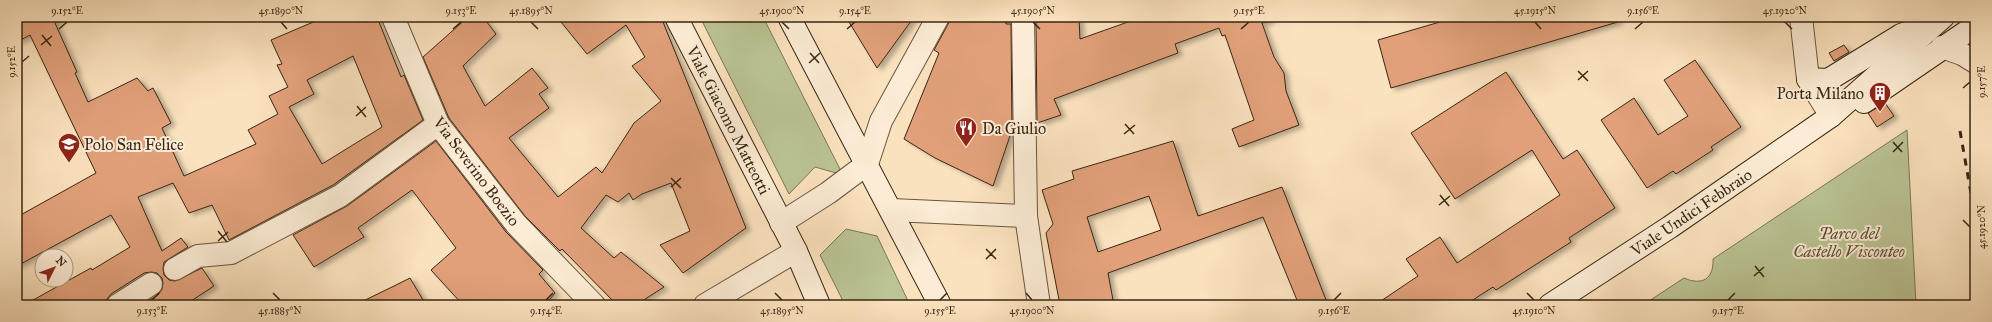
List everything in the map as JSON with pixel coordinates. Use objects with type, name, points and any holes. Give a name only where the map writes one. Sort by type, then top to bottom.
[{"type":"street","name":"Via Severino Boezio","points":[[393,17],[438,124],[516,224],[594,305]]},
{"type":"street","name":"Viale Giacomo Matteotti","points":[[676,17],[796,252],[819,305]]},
{"type":"street","points":[[789,17],[892,210],[940,305]]},
{"type":"street","points":[[781,223],[828,193],[867,164],[882,121],[938,17]]},
{"type":"street","points":[[1023,17],[1026,216],[1039,305]]},
{"type":"street","points":[[1801,17],[1808,79],[1831,116]]},
{"type":"street","points":[[1808,79],[1828,80],[1902,35],[1939,20]]},
{"type":"street","name":"Viale Undici Febbraio","points":[[1550,305],[1670,228],[1831,116],[1939,20]]},
{"type":"street","name":"Viale Undici Febbraio","points":[[1831,116],[1852,110],[1942,47],[1975,26]]},
{"type":"street","points":[[1942,47],[1962,54],[1975,62]]},
{"type":"street","points":[[175,270],[198,256],[231,253],[340,196],[438,124]]},
{"type":"street","points":[[892,210],[1026,216]]},
{"type":"street","points":[[705,305],[796,252]]},
{"type":"street","points":[[118,305],[151,284]]},
{"type":"green space","points":[[700,17],[763,17],[843,175],[815,167],[789,194]]},
{"type":"green space","name":"Parco del Castello Visconteo","points":[[1907,130],[1916,305],[1643,305],[1684,278],[1696,281],[1706,279],[1711,272],[1713,259]]},
{"type":"green space","points":[[846,229],[877,236],[910,305],[845,305],[820,255]]},
{"type":"building","points":[[17,17],[66,17],[55,23],[77,72],[75,73],[88,102],[137,78],[148,91],[153,88],[171,123],[162,128],[184,176],[256,144],[248,130],[278,114],[269,96],[288,87],[277,65],[282,64],[271,40],[325,17],[377,17],[401,77],[404,75],[423,120],[333,185],[229,240],[212,205],[189,213],[173,183],[138,197],[162,251],[181,238],[188,247],[164,262],[164,275],[169,280],[175,281],[202,268],[214,286],[185,305],[141,305],[158,295],[162,289],[162,278],[157,273],[151,272],[144,273],[111,294],[107,299],[106,305],[24,305],[55,288],[74,288],[74,277],[91,268],[92,270],[130,247],[111,215],[50,248],[34,248],[34,257],[17,266],[17,217],[96,173],[30,35],[17,42]],"holes":[[[353,56],[382,127],[322,164],[289,107],[314,94],[307,80]]]},
{"type":"building","points":[[468,17],[483,17],[496,34],[463,66],[485,106],[532,68],[548,88],[539,94],[549,108],[509,138],[558,197],[596,167],[602,173],[634,123],[661,101],[632,66],[645,57],[626,25],[587,54],[557,17],[661,17],[746,228],[683,273],[660,245],[690,231],[671,183],[642,194],[633,200],[629,193],[618,202],[606,195],[581,228],[614,258],[621,252],[664,287],[636,305],[617,305],[562,249],[560,251],[525,216],[449,118],[423,57]]},
{"type":"building","points":[[846,17],[914,17],[877,68]]},
{"type":"building","points":[[952,17],[1006,17],[1006,24],[1011,24],[1012,130],[993,186],[935,158],[904,139],[939,53],[934,50]]},
{"type":"building","points":[[1142,17],[1269,17],[1270,21],[1262,23],[1274,57],[1284,73],[1286,91],[1299,125],[1239,147],[1232,129],[1254,120],[1225,35],[1222,36],[1219,28],[1175,44],[1178,53],[1054,99],[1061,115],[1037,123],[1036,22],[1079,18],[1080,39]]},
{"type":"building","points":[[1457,17],[1618,17],[1618,22],[1391,88],[1378,40]]},
{"type":"building","points":[[1844,45],[1849,52],[1834,61],[1829,53]]},
{"type":"building","points":[[1695,60],[1741,127],[1711,147],[1713,150],[1676,174],[1673,171],[1647,188],[1601,120],[1634,98],[1658,135],[1688,116],[1664,80]]},
{"type":"building","points":[[1506,72],[1563,159],[1577,150],[1615,208],[1569,238],[1571,242],[1496,290],[1493,287],[1465,305],[1375,305],[1418,276],[1406,259],[1440,237],[1457,263],[1560,195],[1532,150],[1455,199],[1411,133]]},
{"type":"building","name":"Porta Milano","points":[[1885,103],[1894,116],[1877,127],[1868,113]]},
{"type":"building","points":[[436,141],[506,232],[543,270],[539,274],[555,293],[545,305],[463,305],[431,270],[456,248],[412,190],[358,228],[364,237],[314,267],[293,235],[347,206]]},
{"type":"building","points":[[1173,141],[1198,216],[1282,187],[1328,305],[1299,305],[1263,217],[1108,273],[1113,300],[1093,305],[1060,305],[1046,233],[1053,224],[1042,190],[1074,179],[1072,171]],"holes":[[[1149,196],[1161,230],[1098,252],[1087,217]]]},
{"type":"building","points":[[410,278],[426,305],[355,305],[394,286]]},
{"type":"railway","points":[[1960,131],[1975,216]]},
{"type":"place","name":"Porta Milano","points":[[1880,112]]},
{"type":"place","name":"Da Giulio","points":[[966,148]]},
{"type":"place","name":"Polo San Felice","points":[[69,164]]}]
